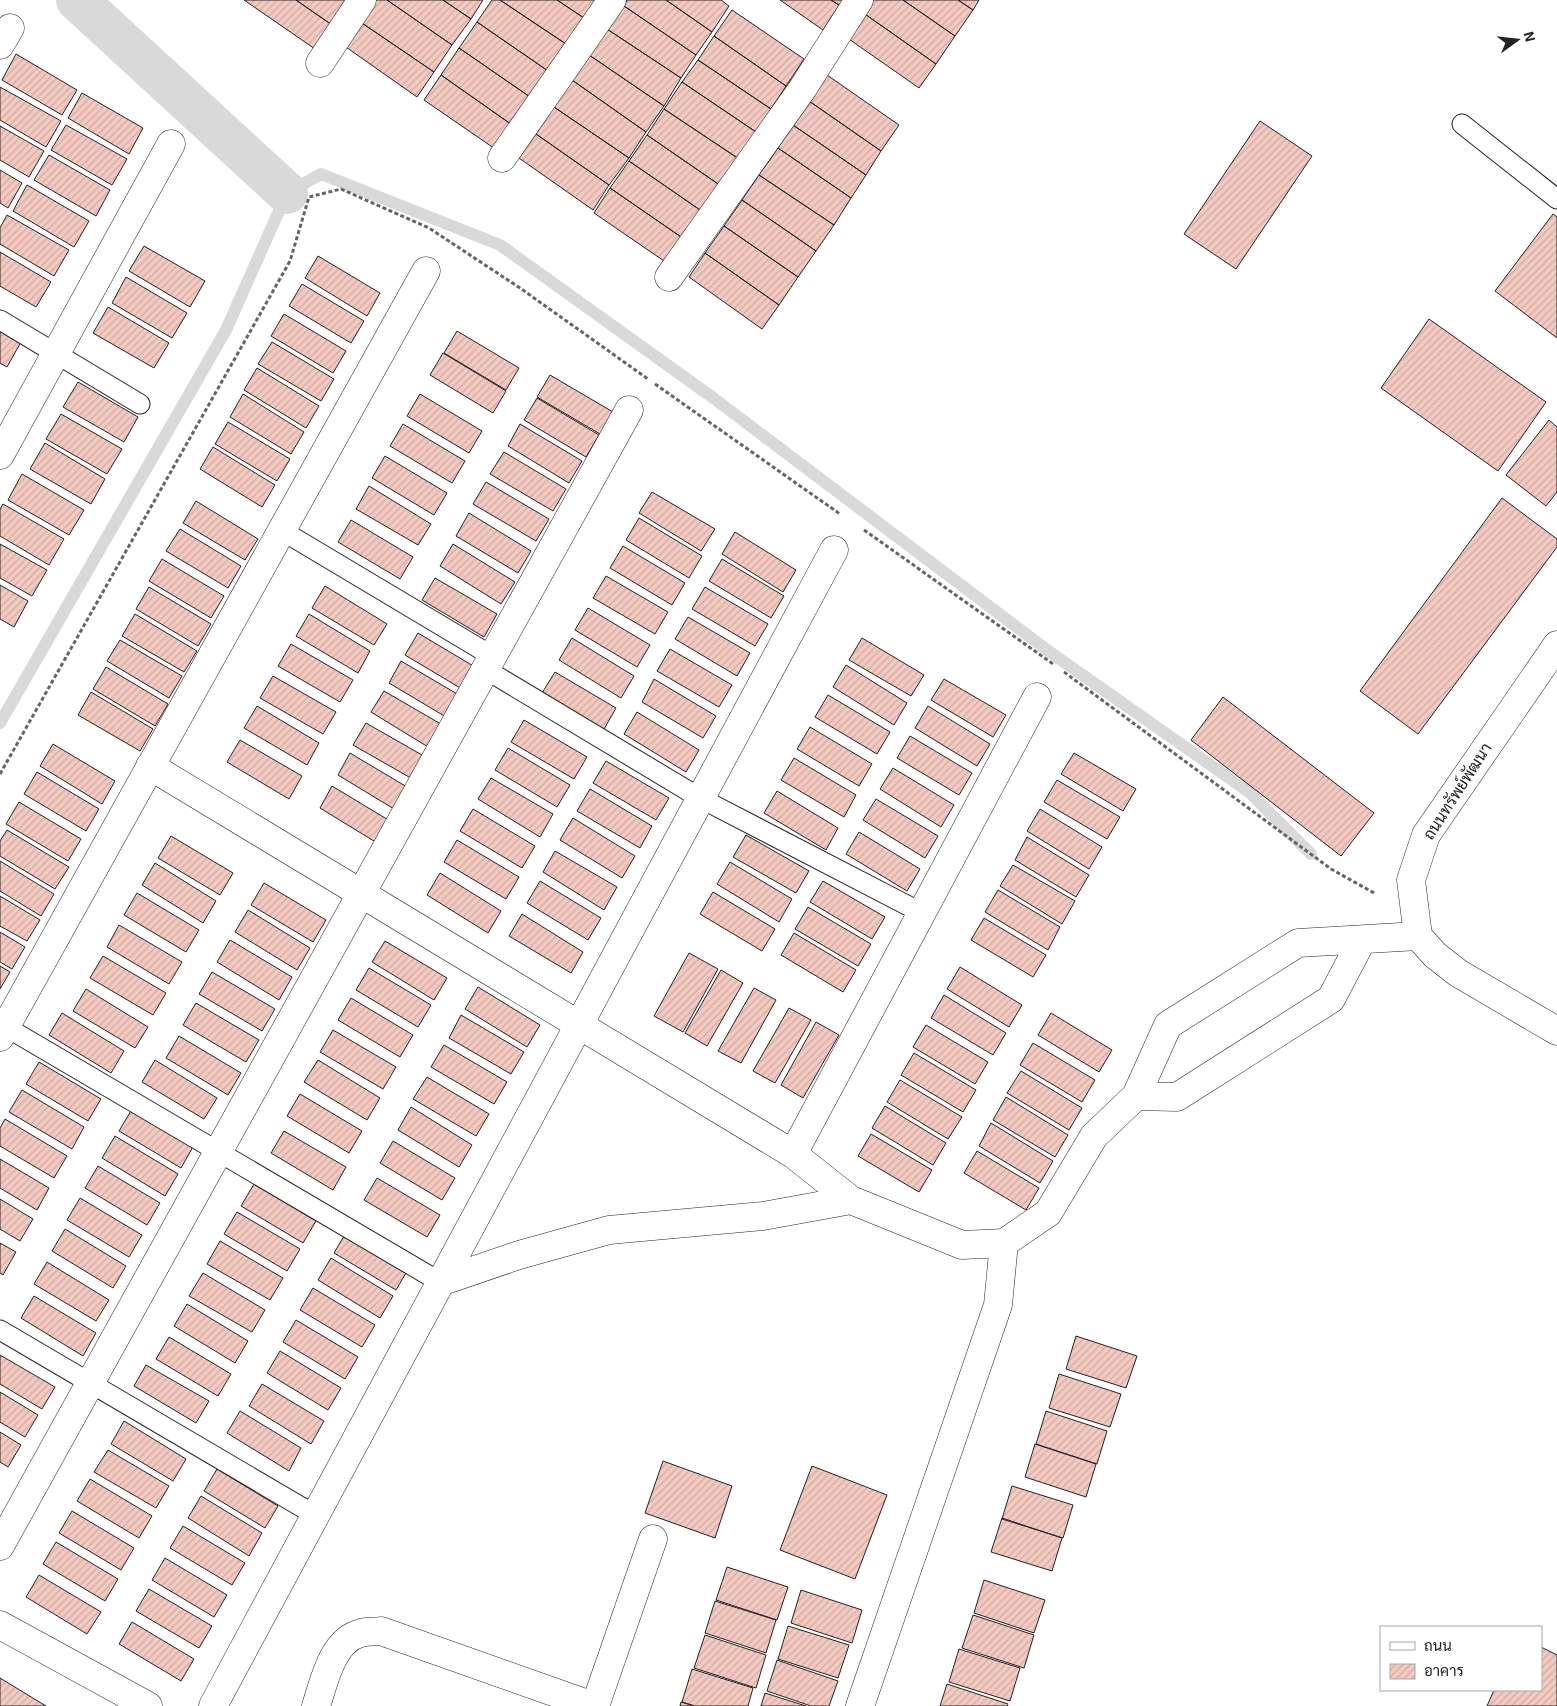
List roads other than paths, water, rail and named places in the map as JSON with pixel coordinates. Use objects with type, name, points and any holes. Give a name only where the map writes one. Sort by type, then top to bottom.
[{"type":"street","points":[[320,62],[362,0]]},
{"type":"street","points":[[502,158],[612,0]]},
{"type":"street","points":[[669,277],[803,88],[859,0]]},
{"type":"street","points":[[0,455],[171,144]]},
{"type":"street","points":[[3,1032],[426,271]]},
{"type":"street","points":[[0,1546],[629,410]]},
{"type":"street","points":[[213,1706],[834,550]]},
{"type":"street","name":"ถนนทรัพย์พัฒนา","points":[[1417,926],[1411,880],[1426,835],[1557,644]]},
{"type":"street","points":[[793,1154],[1037,697]]},
{"type":"street","points":[[150,766],[793,1154],[850,1200],[962,1245],[1004,1243],[1048,1213],[1094,1136],[1136,1096],[1168,1024],[1298,943],[1362,940],[1417,926],[1435,955],[1458,973],[1557,1030]]},
{"type":"street","points":[[1136,1096],[1176,1097],[1331,999],[1362,940]]},
{"type":"street","points":[[440,1282],[519,1255],[609,1230],[764,1216],[850,1200]]},
{"type":"street","points":[[860,1706],[998,1305],[1004,1243]]},
{"type":"street","points":[[316,1706],[331,1662],[344,1643],[360,1633],[381,1631],[594,1706],[653,1539]]},
{"type":"street","points":[[0,1625],[148,1706]]},
{"type":"lane","points":[[1462,124],[1557,199]]},
{"type":"lane","points":[[0,320],[58,352],[140,404]]},
{"type":"lane","points":[[281,530],[700,798],[922,913]]},
{"type":"lane","points":[[3,1032],[218,1151],[440,1282]]},
{"type":"lane","points":[[0,1330],[315,1515]]},
{"type":"waterway","points":[[77,0],[287,193]]},
{"type":"waterway","points":[[0,723],[226,330],[287,193],[321,174],[500,245],[712,397],[1047,650],[1249,792],[1311,854]]}]
